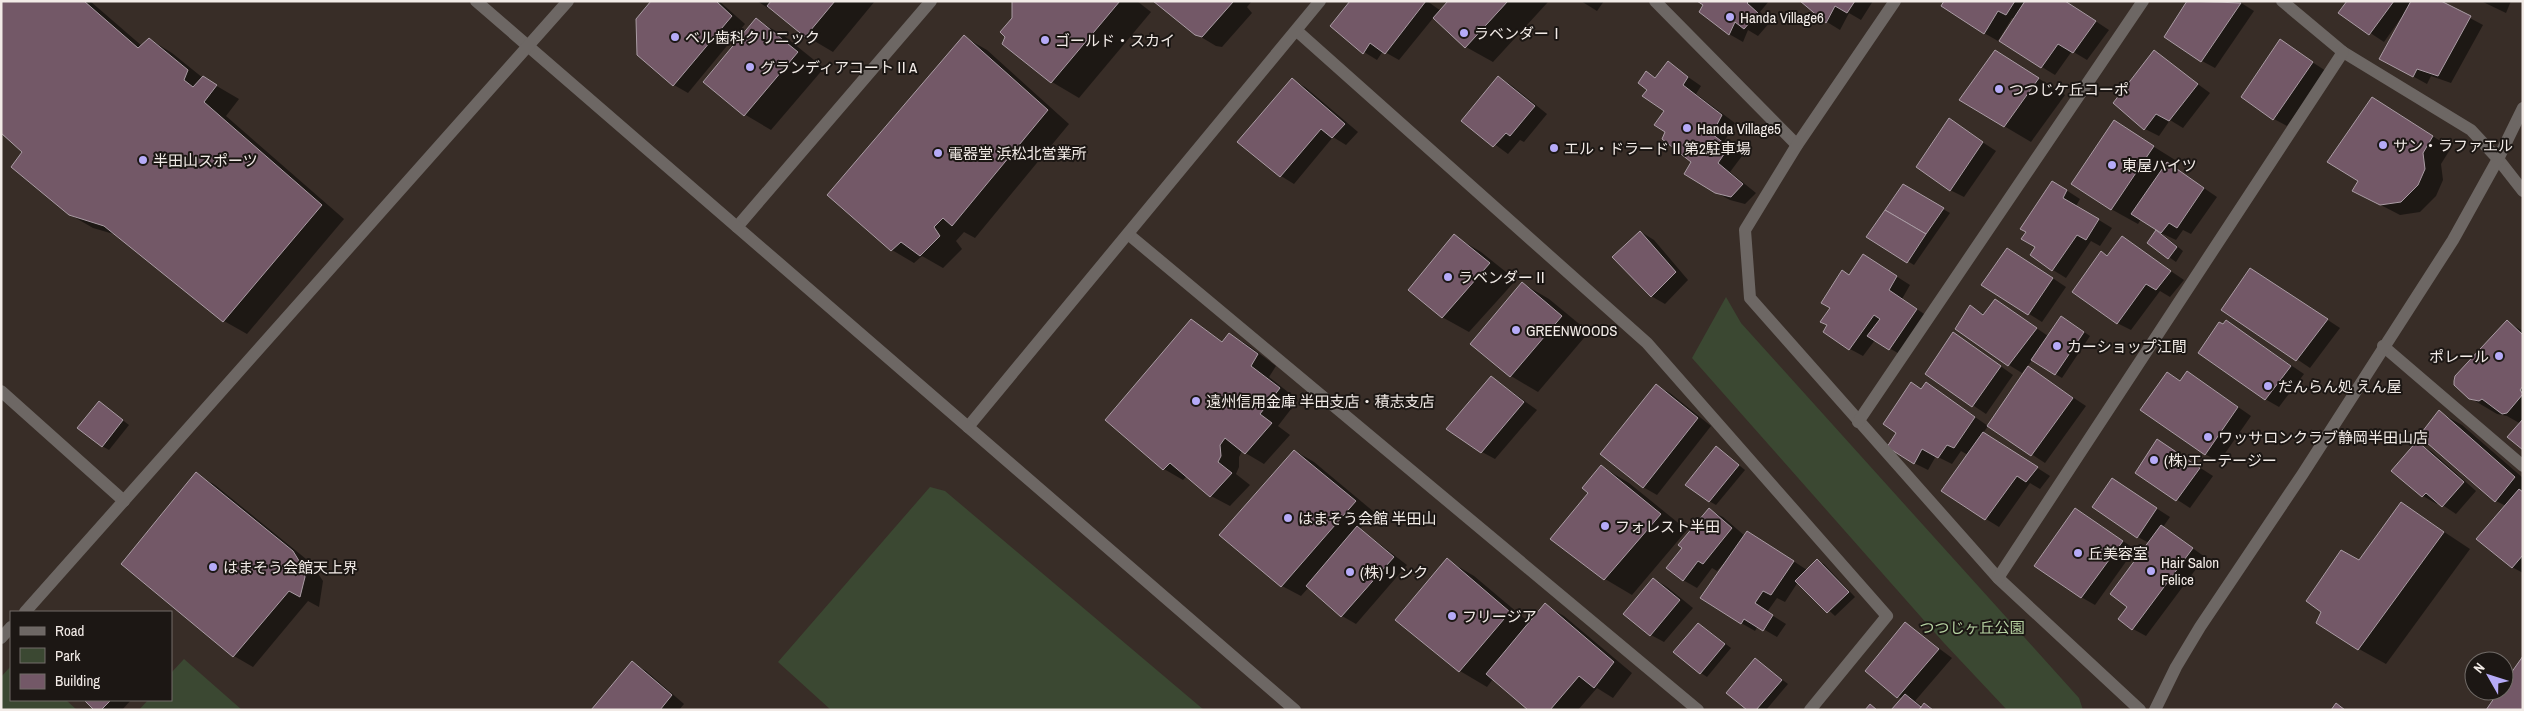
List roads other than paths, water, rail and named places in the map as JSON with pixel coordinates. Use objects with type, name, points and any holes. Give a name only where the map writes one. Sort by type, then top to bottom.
[{"type":"street","points":[[476,1],[1295,710]]},
{"type":"street","points":[[26,611],[530,47],[568,1]]},
{"type":"street","points":[[737,227],[932,1]]},
{"type":"street","points":[[968,427],[1320,1]]},
{"type":"street","points":[[1655,1],[1797,145]]},
{"type":"street","points":[[1895,1],[1797,145],[1745,230],[1750,298],[1998,578],[2140,710]]},
{"type":"street","points":[[1858,422],[2143,1]]},
{"type":"street","points":[[2282,1],[2343,52],[2471,130],[2498,159],[2523,191]]},
{"type":"street","points":[[1297,30],[1646,343],[1886,616],[1810,710]]},
{"type":"street","points":[[1998,578],[2343,52]]},
{"type":"street","points":[[2155,710],[2176,667],[2200,627],[2302,475],[2383,346],[2453,240],[2498,159],[2523,108]]},
{"type":"street","points":[[1128,234],[1698,710]]},
{"type":"street","points":[[2383,346],[2523,466]]},
{"type":"street","points":[[1,391],[124,501]]},
{"type":"street","points":[[1,638],[10,628]]},
{"type":"place","name":"Handa Village6","points":[[1730,17]]},
{"type":"place","name":"ラベンダーⅠ","points":[[1464,33]]},
{"type":"place","name":"ベル歯科クリニック","points":[[675,37]]},
{"type":"place","name":"ゴールド・スカイ","points":[[1045,40]]},
{"type":"place","name":"グランディアコートⅡA","points":[[750,67]]},
{"type":"place","name":"つつじケ丘コーポ","points":[[1999,89]]},
{"type":"place","name":"Handa Village5","points":[[1687,128]]},
{"type":"place","name":"サン・ラファエル","points":[[2383,145]]},
{"type":"place","name":"エル・ドラードⅡ第2駐車場","points":[[1554,148]]},
{"type":"place","name":"電器堂 浜松北営業所","points":[[938,153]]},
{"type":"place","name":"半田山スポーツ","points":[[143,160]]},
{"type":"place","name":"東屋ハイツ","points":[[2112,165]]},
{"type":"place","name":"ラベンダーⅡ","points":[[1448,277]]},
{"type":"place","name":"GREENWOODS","points":[[1516,330]]},
{"type":"place","name":"カーショップ江間","points":[[2057,346]]},
{"type":"place","name":"ポレール","points":[[2499,356]]},
{"type":"place","name":"だんらん処 えん屋","points":[[2268,386]]},
{"type":"place","name":"遠州信用金庫 半田支店・積志支店","points":[[1196,401]]},
{"type":"place","name":"ワッサロンクラブ静岡半田山店","points":[[2208,437]]},
{"type":"place","name":"(株)エーテージー","points":[[2154,460]]},
{"type":"place","name":"はまそう会館 半田山","points":[[1288,518]]},
{"type":"place","name":"フォレスト半田","points":[[1605,526]]},
{"type":"place","name":"丘美容室","points":[[2078,553]]},
{"type":"place","name":"はまそう会館天上界","points":[[213,567]]},
{"type":"place","name":"Hair Salon Felice","points":[[2151,571]]},
{"type":"place","name":"(株)リンク","points":[[1350,572]]},
{"type":"place","name":"フリージア","points":[[1452,616]]},
{"type":"park label","name":"つつじヶ丘公園","points":[[1972,627]]}]
